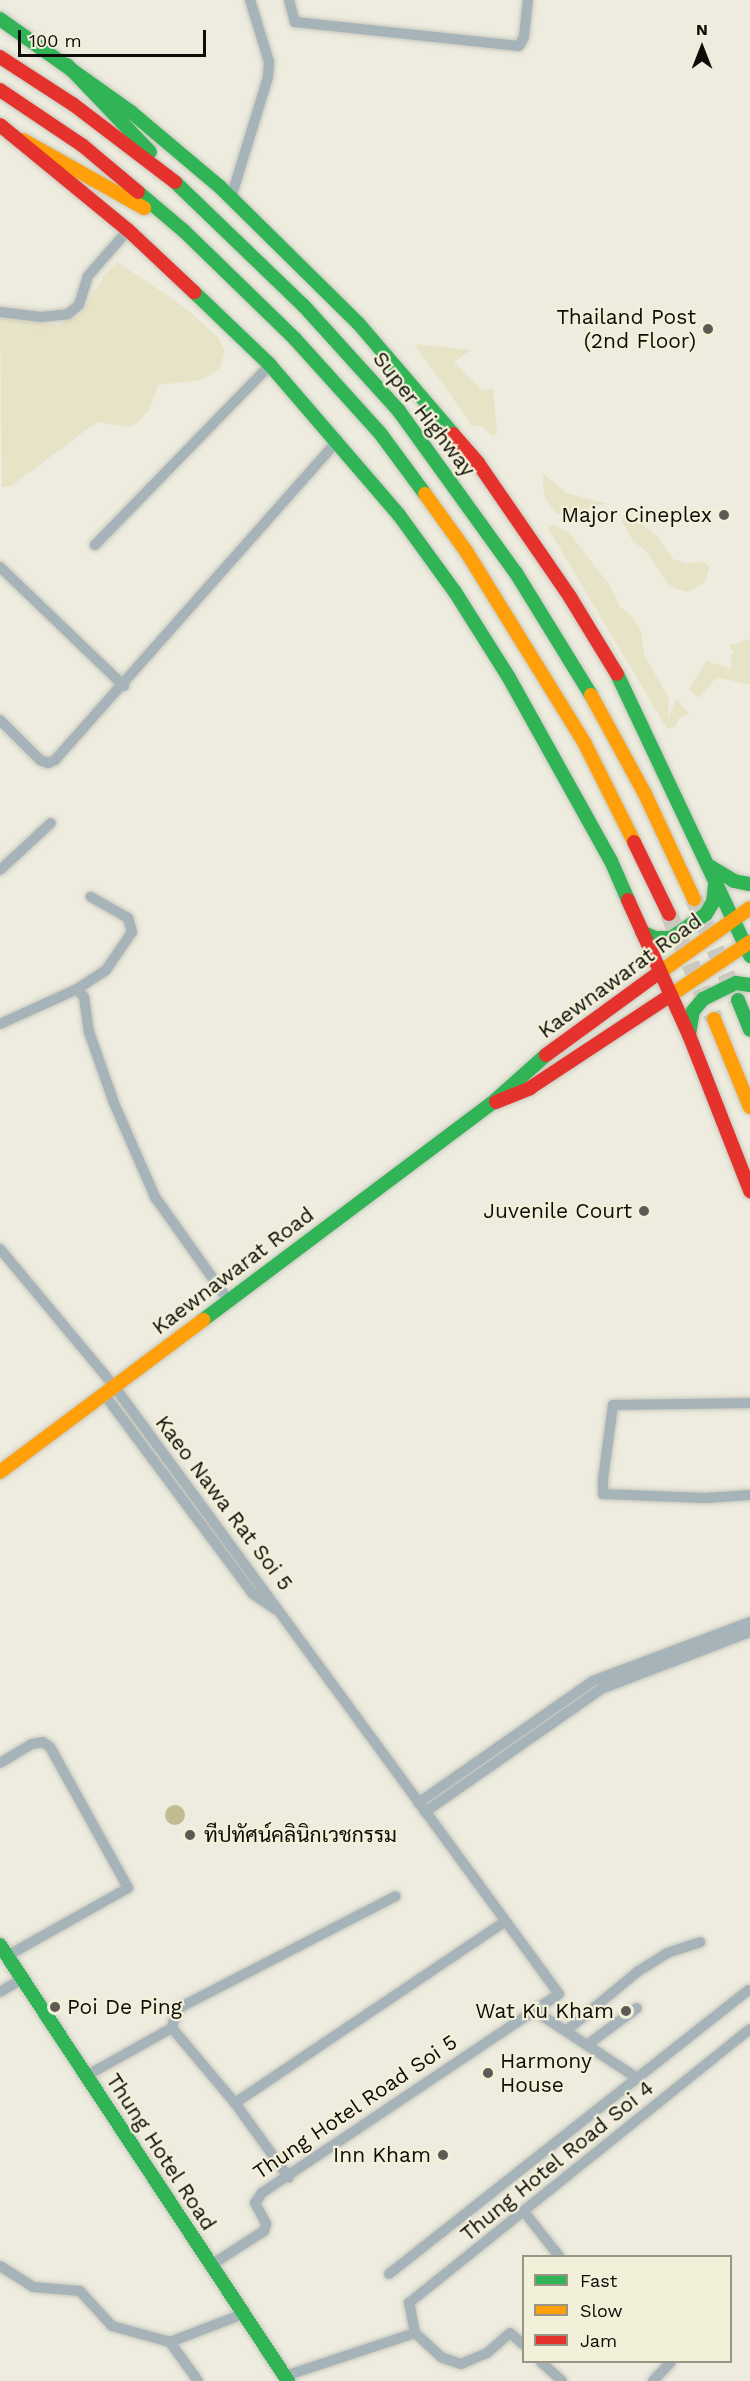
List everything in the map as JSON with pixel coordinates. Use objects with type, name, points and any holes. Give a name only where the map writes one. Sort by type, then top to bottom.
[{"type":"main road","points":[[0,19],[68,65],[171,144],[231,198],[358,323],[440,416],[511,508],[619,677],[748,948]]},
{"type":"main road","name":"Super Highway","points":[[0,57],[74,105],[191,195],[360,365],[466,502],[571,658],[645,794],[694,899]]},
{"type":"main road","points":[[68,65],[191,195]]},
{"type":"main road","points":[[0,90],[82,145],[184,231],[339,386],[429,497],[584,742],[669,914]]},
{"type":"main road","points":[[0,125],[184,231]]},
{"type":"main road","points":[[23,140],[128,230],[270,365],[338,440],[413,534],[508,676],[611,861],[689,1035],[750,1191]]},
{"type":"main road","points":[[713,873],[750,884]]},
{"type":"main road","points":[[642,932],[655,938],[671,938],[706,914],[713,902],[713,873]]},
{"type":"main road","name":"Kaewnawarat Road","points":[[0,1472],[491,1104],[522,1072],[750,908]]},
{"type":"main road","name":"Kaewnawarat Road","points":[[491,1104],[530,1088],[671,995],[748,948]]},
{"type":"main road","points":[[689,1035],[693,1011],[703,999],[736,983],[750,985]]},
{"type":"main road","points":[[738,1000],[750,1030]]},
{"type":"main road","points":[[714,1019],[750,1107]]},
{"type":"main road","name":"Thung Hotel Road","points":[[4,1951],[286,2379]]},
{"type":"street","points":[[231,198],[263,99],[269,62],[250,0]]},
{"type":"street","points":[[289,0],[295,22],[519,46],[524,37],[528,0]]},
{"type":"street","points":[[0,312],[41,317],[68,314],[79,305],[88,276],[128,230]]},
{"type":"street","points":[[95,545],[270,365]]},
{"type":"street","points":[[0,720],[40,760],[48,763],[124,686],[338,440]]},
{"type":"street","points":[[0,567],[124,686]]},
{"type":"street","points":[[0,870],[51,823]]},
{"type":"street","points":[[0,1024],[77,989],[106,970],[132,932],[128,918],[91,897]]},
{"type":"street","points":[[77,989],[84,997],[89,1032],[114,1103],[155,1197],[229,1300]]},
{"type":"street","points":[[0,1249],[109,1390]]},
{"type":"street","name":"Kaeo Nawa Rat Soi 5","points":[[109,1390],[283,1615]]},
{"type":"street","name":"Kaeo Nawa Rat Soi 5","points":[[109,1390],[253,1594],[283,1615]]},
{"type":"street","points":[[750,1402],[613,1405],[603,1494],[705,1498],[750,1494]]},
{"type":"street","points":[[253,1594],[264,1588]]},
{"type":"street","points":[[235,2103],[507,1922],[283,1615]]},
{"type":"street","points":[[570,1704],[593,1681],[750,1622]]},
{"type":"street","points":[[422,1807],[570,1704],[608,1686],[750,1632]]},
{"type":"street","points":[[0,1763],[32,1744],[43,1742],[50,1747],[128,1888],[4,1951]]},
{"type":"street","points":[[86,2076],[172,2028],[177,2008],[396,1896]]},
{"type":"street","name":"Thung Hotel Road Soi 5","points":[[211,2265],[260,2235],[266,2224],[255,2199],[560,1994],[507,1922]]},
{"type":"street","points":[[566,2031],[637,1971],[667,1953],[700,1942]]},
{"type":"street","points":[[0,1992],[23,1978]]},
{"type":"street","points":[[389,2274],[748,1990]]},
{"type":"street","points":[[587,2044],[637,2008]]},
{"type":"street","points":[[535,2011],[637,2078]]},
{"type":"street","points":[[172,2028],[235,2103],[289,2178]]},
{"type":"street","name":"Thung Hotel Road Soi 4","points":[[415,2332],[409,2303],[525,2213],[750,2029]]},
{"type":"street","points":[[525,2213],[558,2255]]},
{"type":"street","points":[[0,2266],[33,2287],[80,2290],[112,2325],[170,2342],[243,2314]]},
{"type":"street","points":[[286,2379],[415,2332],[441,2357],[460,2364],[487,2353],[510,2332],[522,2343]]},
{"type":"street","points":[[170,2342],[198,2381]]},
{"type":"street","points":[[547,2363],[561,2381]]},
{"type":"street","points":[[652,2381],[669,2363]]},
{"type":"shaded area","points":[[117,262],[183,306],[218,337],[225,352],[220,368],[202,380],[158,385],[149,410],[137,423],[129,427],[97,422],[11,486],[2,487],[0,318],[59,325],[83,312],[104,275]]},
{"type":"shaded area","points":[[414,344],[471,350],[454,362],[481,390],[493,389],[497,432],[493,437],[483,427],[472,425]]},
{"type":"shaded area","points":[[542,473],[566,493],[607,504],[593,505],[578,516],[556,513],[545,498]]},
{"type":"shaded area","points":[[625,512],[656,535],[673,559],[686,563],[704,562],[709,567],[705,582],[689,592],[670,587],[646,551],[633,541],[622,521]]},
{"type":"shaded area","points":[[553,524],[570,534],[610,586],[620,607],[632,616],[641,631],[644,655],[669,698],[668,718],[676,699],[689,713],[678,719],[676,726],[667,729],[548,528]]},
{"type":"shaded area","points":[[750,639],[750,685],[717,677],[699,698],[689,689],[707,661],[731,669],[731,653],[735,654],[729,645]]},
{"type":"shaded area","points":[[175,1805],[182,1808],[185,1815],[182,1822],[175,1825],[168,1822],[165,1815],[168,1808]]},
{"type":"tunnel","points":[[694,899],[737,1000]]},
{"type":"tunnel","points":[[669,914],[714,1019]]},
{"type":"traffic: fast","points":[[0,19],[131,112],[219,186],[358,323],[453,434]]},
{"type":"traffic: fast","points":[[67,65],[150,152]]},
{"type":"traffic: fast","points":[[175,182],[303,305],[399,411],[516,573],[591,695]]},
{"type":"traffic: fast","points":[[138,192],[184,231],[295,339],[380,433],[425,494]]},
{"type":"traffic: fast","points":[[194,292],[270,365],[399,515],[455,592],[508,676],[611,861],[628,900]]},
{"type":"traffic: fast","points":[[617,674],[750,956]]},
{"type":"traffic: fast","points":[[711,867],[734,881],[750,884]]},
{"type":"traffic: fast","points":[[642,932],[655,938],[671,938],[706,914],[713,902],[716,879]]},
{"type":"traffic: fast","points":[[689,1035],[693,1011],[703,999],[736,983],[750,985]]},
{"type":"traffic: fast","points":[[738,1000],[750,1030]]},
{"type":"traffic: fast","points":[[203,1320],[491,1104],[546,1055]]},
{"type":"traffic: fast","points":[[0,1945],[288,2381]]},
{"type":"traffic: slow","points":[[23,140],[144,208]]},
{"type":"traffic: slow","points":[[425,494],[466,551],[584,742],[634,842]]},
{"type":"traffic: slow","points":[[591,695],[645,794],[694,899]]},
{"type":"traffic: slow","points":[[660,972],[750,908]]},
{"type":"traffic: slow","points":[[671,995],[750,942]]},
{"type":"traffic: slow","points":[[714,1019],[750,1107]]},
{"type":"traffic: slow","points":[[0,1472],[203,1320]]},
{"type":"traffic: jam","points":[[0,57],[74,105],[175,182]]},
{"type":"traffic: jam","points":[[0,90],[82,145],[138,192]]},
{"type":"traffic: jam","points":[[0,125],[128,230],[194,292]]},
{"type":"traffic: jam","points":[[453,434],[478,463],[570,597],[617,674]]},
{"type":"traffic: jam","points":[[634,842],[669,914]]},
{"type":"traffic: jam","points":[[628,900],[689,1035],[750,1191]]},
{"type":"traffic: jam","points":[[546,1055],[660,972]]},
{"type":"traffic: jam","points":[[496,1102],[530,1088],[671,995]]},
{"type":"place","name":"Thailand Post (2nd Floor)","points":[[708,329]]},
{"type":"place","name":"Major Cineplex","points":[[724,515]]},
{"type":"place","name":"Juvenile Court","points":[[644,1211]]},
{"type":"place","name":"ทีปทัศน์คลินิกเวชกรรม","points":[[190,1835]]},
{"type":"place","name":"Poi De Ping","points":[[55,2007]]},
{"type":"place","name":"Wat Ku Kham","points":[[626,2011]]},
{"type":"place","name":"Harmony House","points":[[488,2073]]},
{"type":"place","name":"Inn Kham","points":[[443,2155]]}]
